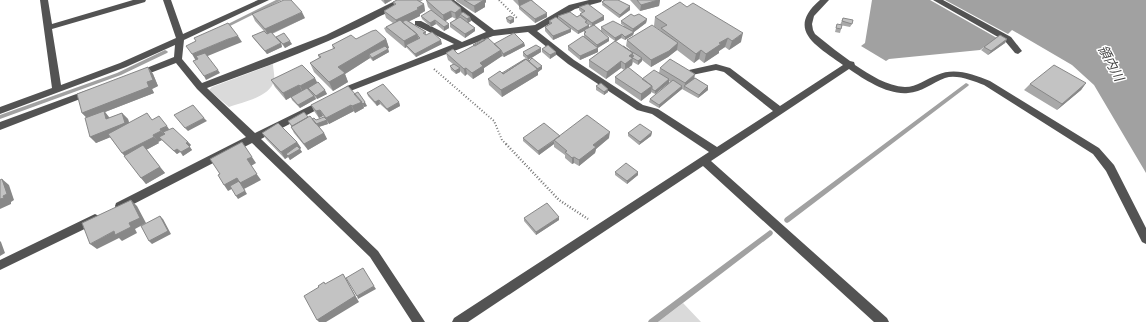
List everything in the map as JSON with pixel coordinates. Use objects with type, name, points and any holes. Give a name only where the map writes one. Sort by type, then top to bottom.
[{"type":"street","points":[[44,0],[57,89]]},
{"type":"street","points":[[48,28],[142,0]]},
{"type":"street","points":[[167,0],[180,38],[178,59],[200,87],[253,140],[374,254],[419,322]]},
{"type":"street","points":[[0,111],[123,65],[180,38],[209,27],[265,0]]},
{"type":"street","points":[[200,87],[286,56],[329,38],[403,0]]},
{"type":"street","points":[[449,0],[492,33]]},
{"type":"street","points":[[0,265],[253,140],[350,88],[492,33],[530,30],[537,28],[572,7],[598,0]]},
{"type":"street","points":[[825,0],[811,12],[807,20],[807,28],[816,40],[877,83],[892,88],[906,90],[928,85],[941,76],[970,76],[987,83],[1096,151],[1110,168],[1146,239]]},
{"type":"street","points":[[937,0],[1008,39],[1018,51]]},
{"type":"street","points":[[418,23],[427,31],[451,37],[461,45]]},
{"type":"street","points":[[530,30],[571,62],[640,108],[655,111],[717,152]]},
{"type":"street","points":[[125,79],[178,59]]},
{"type":"street","points":[[458,322],[851,64]]},
{"type":"street","points":[[692,72],[716,66],[727,70],[780,111]]},
{"type":"street","points":[[0,126],[96,90]]},
{"type":"street","points":[[704,161],[883,322]]},
{"type":"path","points":[[499,0],[530,30]]},
{"type":"path","points":[[424,59],[494,121],[502,140],[559,200],[584,215],[600,229]]},
{"type":"shaded area","points":[[273,64],[274,80],[272,86],[262,95],[249,101],[229,107],[209,90],[212,87]]},
{"type":"shaded area","points":[[683,303],[701,322],[658,322]]},
{"type":"water","points":[[872,0],[930,0],[997,38],[980,50],[889,59],[886,61],[861,46],[865,43]]},
{"type":"water","name":"領内川","points":[[945,0],[1146,0],[1146,173],[1094,85],[1072,65],[1012,30],[1008,34]]},
{"type":"building","points":[[284,0],[291,0],[302,12],[265,29],[252,14]]},
{"type":"building","points":[[397,0],[417,0],[424,4],[417,8],[419,9],[396,20],[384,11],[396,4],[393,2]]},
{"type":"building","points":[[426,0],[451,0],[461,8],[455,13],[451,11],[443,15]]},
{"type":"building","points":[[464,0],[484,0],[474,6]]},
{"type":"building","points":[[531,0],[547,13],[535,19],[519,6]]},
{"type":"building","points":[[605,0],[618,0],[630,6],[620,15],[602,2]]},
{"type":"building","points":[[637,0],[658,0],[641,5]]},
{"type":"building","points":[[680,2],[687,7],[693,3],[743,33],[732,41],[728,38],[719,43],[721,44],[706,54],[701,50],[696,54],[661,28],[667,25],[655,17]]},
{"type":"building","points":[[588,4],[604,16],[592,23],[580,14],[585,11],[579,7]]},
{"type":"building","points":[[431,10],[449,24],[444,27],[435,20],[430,23],[421,16]]},
{"type":"building","points":[[463,12],[470,17],[467,19],[460,14]]},
{"type":"building","points":[[570,12],[577,17],[580,15],[589,25],[578,31],[558,16]]},
{"type":"building","points":[[631,14],[634,16],[639,14],[647,19],[633,29],[621,21]]},
{"type":"building","points":[[510,16],[514,18],[510,21],[506,18]]},
{"type":"building","points":[[460,17],[475,28],[465,34],[450,23]]},
{"type":"building","points":[[556,17],[571,29],[553,36],[545,27],[552,23],[549,21]]},
{"type":"building","points":[[843,18],[853,20],[852,24],[842,21]]},
{"type":"building","points":[[400,20],[417,34],[404,41],[386,27]]},
{"type":"building","points":[[406,20],[426,32],[423,33],[426,35],[432,32],[441,40],[415,54],[406,45],[420,38],[402,22]]},
{"type":"building","points":[[613,21],[634,32],[625,37],[622,34],[615,38],[601,27]]},
{"type":"building","points":[[228,23],[238,36],[192,54],[186,46],[196,41],[194,38]]},
{"type":"building","points":[[837,24],[842,25],[841,29],[836,28]]},
{"type":"building","points":[[594,25],[609,38],[597,45],[584,34],[586,32],[584,30]]},
{"type":"building","points":[[652,25],[678,43],[669,51],[651,60],[627,40]]},
{"type":"building","points":[[376,30],[386,39],[338,67],[345,73],[329,82],[310,63],[321,57],[318,55],[335,48],[332,45],[351,35],[356,39]]},
{"type":"building","points":[[264,31],[267,34],[271,32],[281,43],[265,51],[252,36]]},
{"type":"building","points":[[284,33],[290,41],[283,44],[276,37]]},
{"type":"building","points":[[514,33],[524,43],[503,54],[494,44]]},
{"type":"building","points":[[1000,35],[1007,39],[991,51],[984,47]]},
{"type":"building","points":[[583,36],[598,48],[580,56],[568,46]]},
{"type":"building","points":[[488,38],[501,50],[480,63],[483,66],[472,73],[466,68],[464,69],[446,53],[453,49],[458,54]]},
{"type":"building","points":[[483,39],[485,40],[475,46],[473,45]]},
{"type":"building","points":[[615,41],[633,53],[629,56],[633,58],[625,64],[621,61],[607,72],[589,60]]},
{"type":"building","points":[[536,45],[541,48],[527,56],[523,52]]},
{"type":"building","points":[[548,45],[556,52],[550,55],[542,49]]},
{"type":"building","points":[[385,46],[388,49],[372,58],[369,54]]},
{"type":"building","points":[[623,46],[642,58],[638,61],[631,57],[634,56],[632,55],[633,53]]},
{"type":"building","points":[[205,53],[218,70],[204,76],[193,61],[198,59],[196,56]]},
{"type":"building","points":[[532,58],[542,66],[537,69],[527,60],[529,61]]},
{"type":"building","points":[[525,59],[503,74],[502,73]]},
{"type":"building","points":[[526,59],[538,69],[501,90],[488,79],[500,71],[503,74]]},
{"type":"building","points":[[670,59],[695,74],[685,83],[660,68]]},
{"type":"building","points":[[454,64],[460,68],[455,71],[450,66]]},
{"type":"building","points":[[302,65],[315,78],[283,93],[271,80]]},
{"type":"building","points":[[1054,65],[1086,83],[1062,104],[1030,84]]},
{"type":"building","points":[[148,67],[153,80],[147,82],[149,87],[82,113],[77,94]]},
{"type":"building","points":[[628,67],[652,86],[641,94],[615,77]]},
{"type":"building","points":[[654,70],[669,79],[655,91],[652,89],[652,86],[642,79]]},
{"type":"building","points":[[695,78],[708,86],[699,95],[684,86]]},
{"type":"building","points":[[673,80],[682,86],[659,105],[650,99]]},
{"type":"building","points":[[318,82],[325,90],[316,96],[308,88]]},
{"type":"building","points":[[601,83],[608,89],[604,92],[596,86]]},
{"type":"building","points":[[383,84],[399,102],[387,109],[379,100],[375,102],[367,93]]},
{"type":"building","points":[[348,86],[362,102],[352,106],[351,105],[326,118],[320,110],[316,111],[311,105]]},
{"type":"building","points":[[307,88],[314,96],[298,105],[291,97]]},
{"type":"building","points":[[358,92],[365,102],[363,104],[354,94]]},
{"type":"building","points":[[193,105],[204,118],[185,128],[174,115]]},
{"type":"building","points":[[104,111],[106,119],[122,113],[125,123],[90,137],[85,118]]},
{"type":"building","points":[[304,112],[308,117],[292,126],[288,121]]},
{"type":"building","points":[[147,113],[152,120],[159,116],[167,126],[160,129],[161,131],[153,135],[154,137],[122,153],[108,134]]},
{"type":"building","points":[[587,115],[610,132],[593,145],[596,147],[579,160],[574,157],[572,158],[565,152],[567,151],[554,140]]},
{"type":"building","points":[[310,116],[324,133],[304,144],[291,127]]},
{"type":"building","points":[[324,117],[327,120],[316,124],[312,119],[314,118],[316,120]]},
{"type":"building","points":[[278,123],[297,142],[281,152],[262,133]]},
{"type":"building","points":[[544,123],[560,136],[538,151],[523,138]]},
{"type":"building","points":[[640,124],[652,132],[640,142],[628,133]]},
{"type":"building","points":[[173,128],[188,142],[186,143],[190,147],[181,152],[177,149],[174,151],[159,137],[165,134],[163,132]]},
{"type":"building","points":[[242,142],[252,157],[247,159],[257,174],[240,183],[237,178],[224,185],[218,175],[220,174],[210,159]]},
{"type":"building","points":[[143,145],[160,167],[141,178],[124,156]]},
{"type":"building","points":[[297,146],[300,149],[288,156],[286,154]]},
{"type":"building","points":[[626,163],[638,172],[627,181],[615,172]]},
{"type":"building","points":[[2,179],[7,194],[3,196],[4,198],[0,199],[0,180]]},
{"type":"building","points":[[239,181],[245,191],[236,196],[230,186]]},
{"type":"building","points":[[131,200],[140,218],[129,223],[131,227],[115,235],[114,231],[90,244],[82,223]]},
{"type":"building","points":[[547,203],[559,217],[536,232],[524,218]]},
{"type":"building","points":[[160,216],[168,231],[149,241],[141,226]]},
{"type":"building","points":[[363,268],[374,286],[357,296],[346,278]]},
{"type":"building","points":[[343,274],[355,296],[317,320],[304,296],[319,287],[318,286],[324,282],[325,284]]},
{"type":"waterway","points":[[222,28],[280,0]]},
{"type":"waterway","points":[[0,117],[119,74],[165,52]]},
{"type":"waterway","points":[[787,220],[966,85]]},
{"type":"waterway","points":[[652,322],[770,233]]}]
